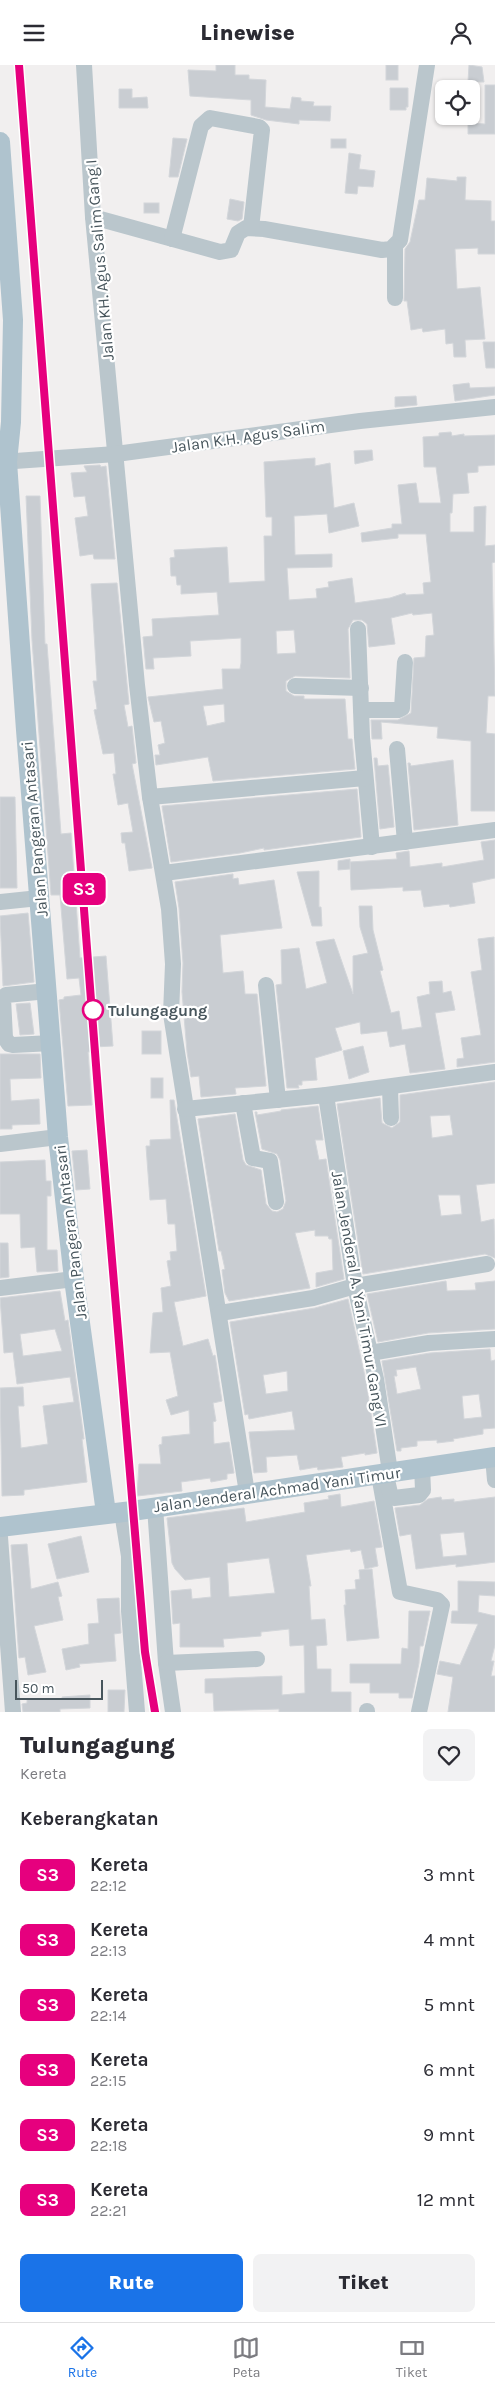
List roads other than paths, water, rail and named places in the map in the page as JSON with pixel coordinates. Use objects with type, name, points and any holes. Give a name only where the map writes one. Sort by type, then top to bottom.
[{"type":"main road","name":"Jalan Pangeran Antasari","points":[[0,143],[14,320],[11,422],[4,462],[48,991],[58,1137],[74,1279],[114,1513]]},
{"type":"main road","name":"Jalan Jenderal Achmad Yani Timur","points":[[0,1527],[114,1513],[494,1457]]},
{"type":"street","name":"Jalan KH. Agus Salim Gang I","points":[[84,65],[93,217],[137,685],[150,797],[170,909],[173,964],[171,1014],[185,1109],[220,1313],[247,1493]]},
{"type":"street","points":[[93,217],[226,252],[231,250],[241,230],[251,228],[382,250],[394,247],[400,241],[427,65]]},
{"type":"street","points":[[172,239],[201,126],[210,118],[259,127],[262,130],[251,228]]},
{"type":"street","points":[[394,247],[395,298]]},
{"type":"street","name":"Jalan K.H. Agus Salim","points":[[4,462],[116,454],[360,421],[495,407]]},
{"type":"street","points":[[358,629],[365,778],[372,847]]},
{"type":"street","points":[[361,710],[398,710],[402,708],[405,662]]},
{"type":"street","points":[[295,687],[361,688]]},
{"type":"street","points":[[397,749],[405,842]]},
{"type":"street","points":[[150,797],[365,778]]},
{"type":"street","points":[[164,873],[495,830]]},
{"type":"street","points":[[0,902],[39,898]]},
{"type":"street","points":[[266,985],[278,1100]]},
{"type":"street","points":[[48,991],[10,993],[3,998],[5,1038],[9,1044],[13,1045],[52,1043]]},
{"type":"street","points":[[185,1109],[326,1095],[495,1072]]},
{"type":"street","points":[[390,1087],[392,1118]]},
{"type":"street","name":"Jalan Jenderal A. Yani Timur Gang VI","points":[[326,1095],[355,1286],[370,1353],[385,1473]]},
{"type":"street","points":[[243,1103],[253,1158],[270,1161],[276,1202]]},
{"type":"street","points":[[0,1144],[58,1137]]},
{"type":"street","points":[[220,1313],[313,1298],[355,1286],[487,1264]]},
{"type":"street","points":[[0,1288],[74,1279]]},
{"type":"street","points":[[370,1353],[429,1343],[495,1339]]},
{"type":"street","points":[[494,1457],[495,1480]]},
{"type":"street","points":[[385,1473],[390,1493],[398,1499],[422,1493],[424,1486],[422,1467]]},
{"type":"street","points":[[385,1473],[400,1592],[437,1600],[442,1605],[419,1712]]},
{"type":"street","points":[[155,1507],[166,1663],[173,1712]]},
{"type":"street","points":[[114,1513],[129,1556],[129,1611],[138,1712]]},
{"type":"street","points":[[0,1537],[8,1703]]},
{"type":"street","points":[[166,1663],[256,1659]]},
{"type":"railway","points":[[19,65],[89,954]]},
{"type":"railway","points":[[95,1049],[145,1652],[155,1712]]},
{"type":"train","name":"S3","points":[[19,65],[132,1511],[145,1652],[155,1712]]},
{"type":"place","name":"Tulungagung","points":[[93,1010]]}]
